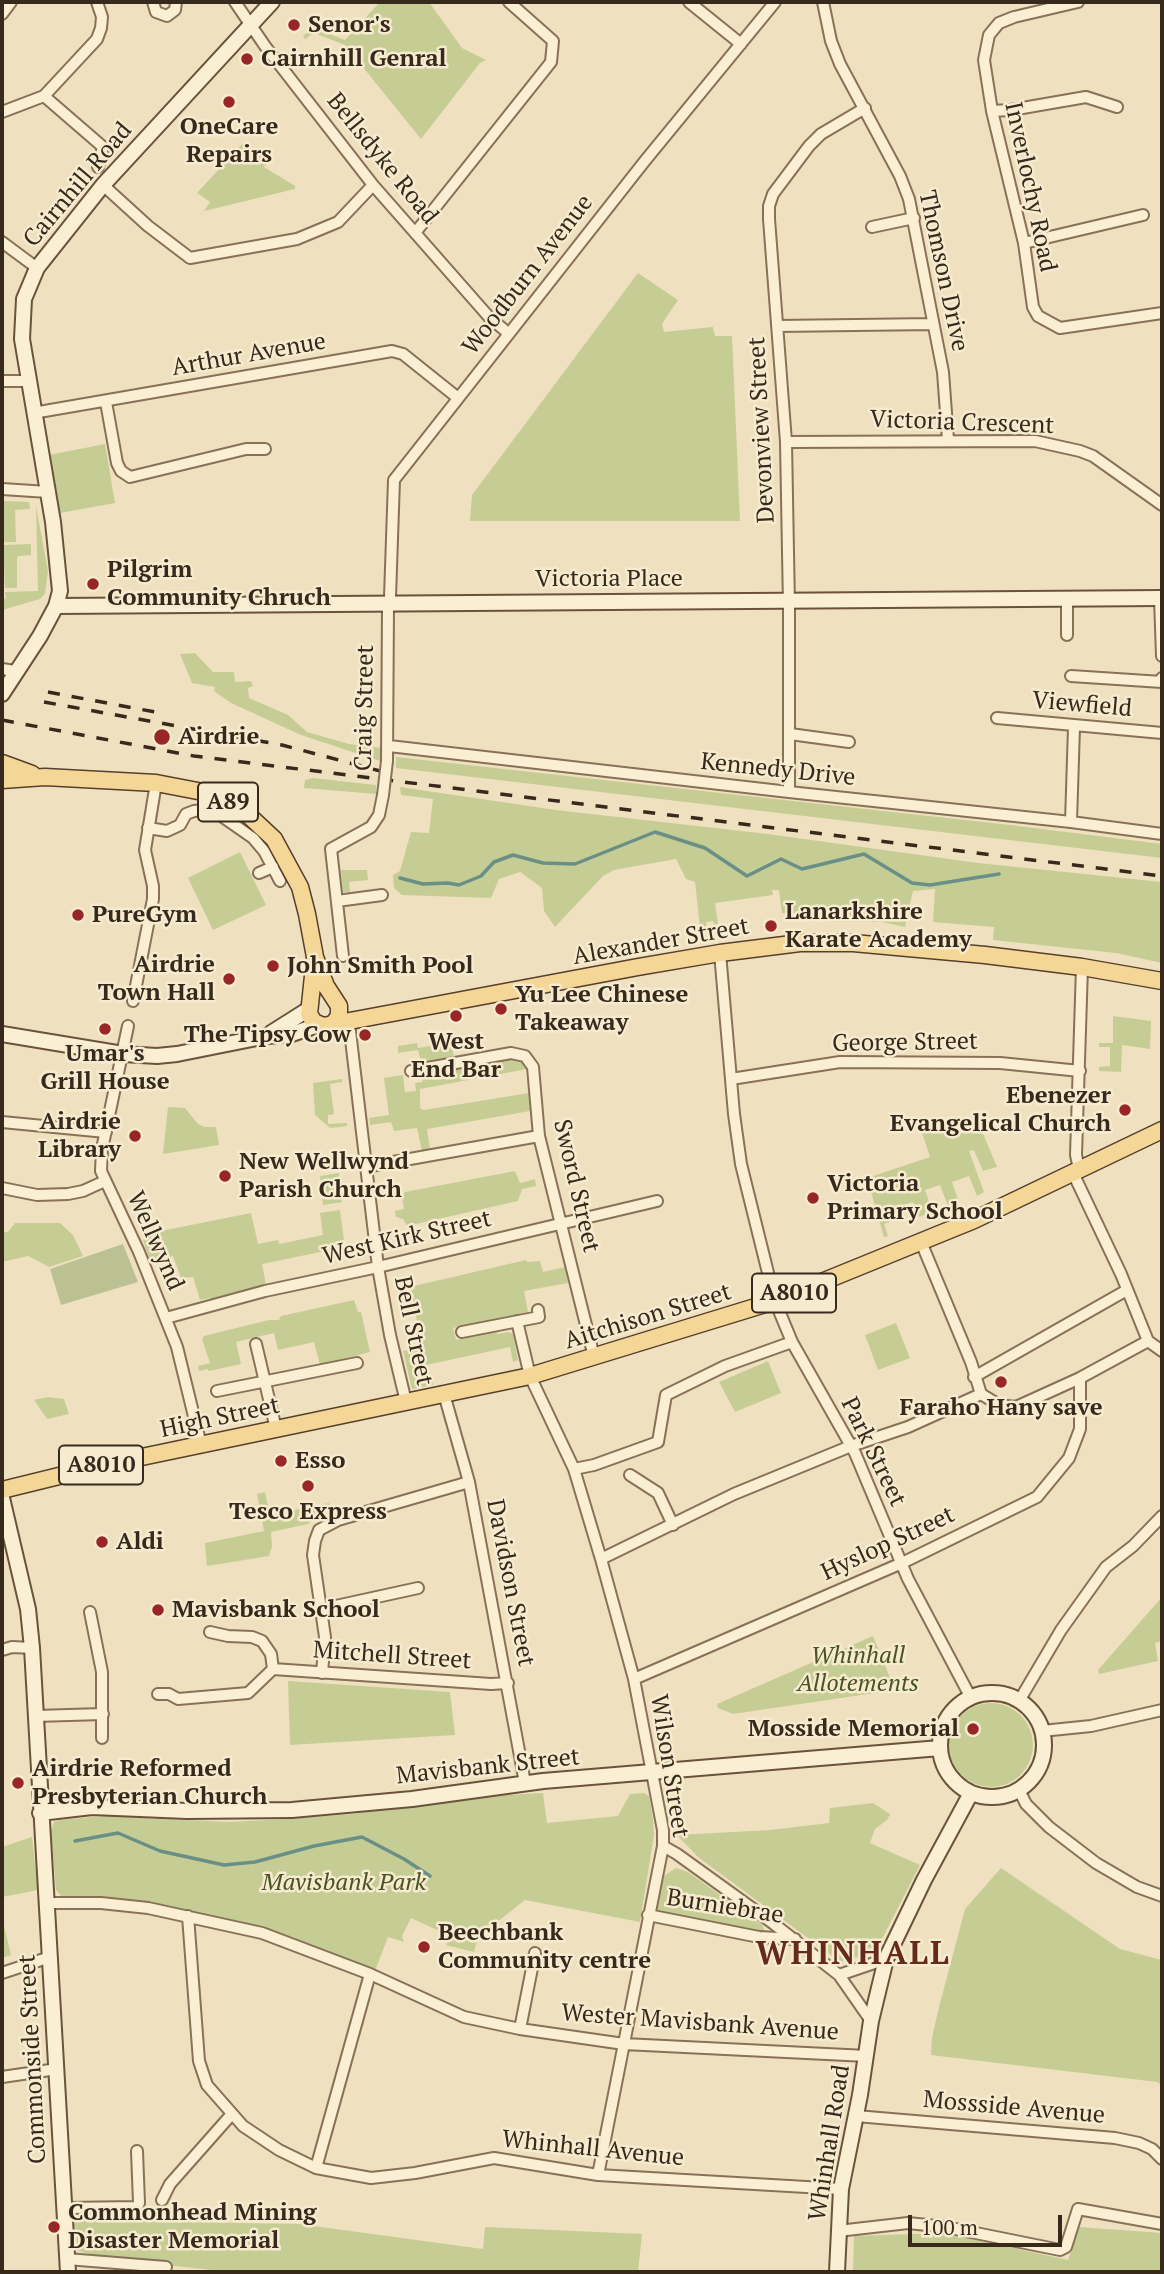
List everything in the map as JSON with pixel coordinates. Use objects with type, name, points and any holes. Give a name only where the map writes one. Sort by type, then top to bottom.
[{"type":"main road","name":"A89","points":[[2,763],[45,777]]},
{"type":"main road","name":"A89","points":[[2,780],[45,777],[156,783],[216,796],[237,807],[265,829],[280,848],[300,887],[315,957],[335,999]]},
{"type":"main road","name":"Alexander Street","points":[[330,1024],[720,953],[800,943],[853,943],[985,955],[1082,967],[1162,981]]},
{"type":"main road","name":"A89","points":[[310,1006],[315,957]]},
{"type":"main road","points":[[322,995],[335,999],[340,1011],[337,1021],[330,1024],[311,1018],[310,1006],[322,995]]},
{"type":"main road","name":"Alexander Street","points":[[335,999],[351,1009],[377,1015]]},
{"type":"main road","name":"Aitchison Street","points":[[407,1402],[530,1376],[775,1301],[974,1220],[1162,1130]]},
{"type":"main road","name":"High Street","points":[[2,1490],[99,1466],[407,1402]]},
{"type":"street","points":[[2,14],[11,2]]},
{"type":"street","points":[[2,109],[44,96],[97,39],[102,17],[97,2]]},
{"type":"street","points":[[153,2],[156,12],[167,16],[175,10],[176,2]]},
{"type":"street","name":"Bellsdyke Road","points":[[235,2],[264,46],[373,185],[489,317],[508,333]]},
{"type":"street","name":"Cairnhill Road","points":[[56,606],[60,578],[48,492],[27,381],[22,339],[24,299],[37,268],[103,185],[272,2]]},
{"type":"street","points":[[415,233],[551,62],[553,41],[509,2]]},
{"type":"street","points":[[688,2],[741,44]]},
{"type":"street","name":"Woodburn Avenue","points":[[389,603],[392,484],[508,333],[775,2]]},
{"type":"street","name":"Thomson Drive","points":[[823,2],[831,41],[840,64],[900,176],[914,218],[943,372],[948,440]]},
{"type":"street","name":"Inverlochy Road","points":[[1077,2],[999,23],[989,35],[984,60],[992,111],[1024,243],[1033,307],[1038,316],[1060,328],[1162,313]]},
{"type":"street","points":[[44,96],[103,147],[99,167]]},
{"type":"street","points":[[992,111],[1086,97],[1117,107]]},
{"type":"street","name":"Devonview Street","points":[[789,792],[786,442],[769,219],[773,194],[809,146],[821,134],[865,108]]},
{"type":"street","points":[[103,185],[148,226],[190,258],[297,239],[338,222],[373,185]]},
{"type":"street","points":[[1024,243],[1143,215]]},
{"type":"street","points":[[872,227],[914,218]]},
{"type":"street","points":[[2,243],[37,268]]},
{"type":"street","points":[[777,326],[933,324]]},
{"type":"street","name":"Arthur Avenue","points":[[33,413],[393,351],[403,354],[458,398]]},
{"type":"street","points":[[2,381],[27,381]]},
{"type":"street","points":[[106,402],[117,463],[121,471],[130,477],[246,449],[265,449]]},
{"type":"street","name":"Victoria Crescent","points":[[786,442],[1035,441],[1093,456],[1162,505]]},
{"type":"street","points":[[2,489],[48,492]]},
{"type":"street","points":[[1161,598],[1162,656]]},
{"type":"street","name":"Victoria Place","points":[[56,606],[1161,598]]},
{"type":"street","points":[[1068,600],[1068,635]]},
{"type":"street","name":"Craig Street","points":[[343,956],[331,849],[371,827],[379,815],[389,746],[389,603]]},
{"type":"street","points":[[2,694],[8,670],[32,651],[56,606]]},
{"type":"street","points":[[1071,676],[1162,682],[1162,678]]},
{"type":"street","name":"Viewfield","points":[[997,718],[1162,733]]},
{"type":"street","points":[[1071,822],[1074,727]]},
{"type":"street","points":[[790,734],[849,742]]},
{"type":"street","name":"Kennedy Drive","points":[[389,746],[1162,834]]},
{"type":"street","points":[[133,1001],[153,899],[146,856],[156,783]]},
{"type":"street","points":[[148,828],[167,831],[180,825],[186,814],[194,811],[204,810],[219,815],[253,838],[281,881]]},
{"type":"street","points":[[259,873],[273,867]]},
{"type":"street","points":[[337,901],[382,895]]},
{"type":"street","name":"Park Street","points":[[720,953],[741,1164],[775,1301],[792,1342],[851,1447],[902,1563],[971,1698]]},
{"type":"street","points":[[1082,967],[1076,1171],[1148,1341],[1162,1351]]},
{"type":"street","points":[[267,1036],[310,1006]]},
{"type":"street","points":[[2,1034],[124,1054],[167,1055],[267,1036],[292,1034],[330,1024]]},
{"type":"street","name":"Bell Street","points":[[330,1024],[349,1031],[378,1267],[390,1335],[407,1402]]},
{"type":"street","name":"Wellwynd","points":[[128,1026],[100,1161],[105,1181],[139,1252],[177,1346],[201,1445]]},
{"type":"street","name":"Sword Street","points":[[411,1071],[511,1053],[524,1056],[533,1067],[539,1136],[594,1357]]},
{"type":"street","name":"George Street","points":[[731,1079],[840,1062],[1000,1063],[1080,1071]]},
{"type":"street","points":[[2,1122],[106,1132]]},
{"type":"street","points":[[365,1167],[539,1136]]},
{"type":"street","points":[[2,1188],[37,1195],[68,1194],[83,1191],[105,1181]]},
{"type":"street","name":"West Kirk Street","points":[[166,1318],[265,1291],[657,1201]]},
{"type":"street","points":[[921,1242],[971,1362],[981,1394],[999,1405],[1016,1407],[1148,1341]]},
{"type":"street","points":[[974,1377],[1127,1290]]},
{"type":"street","points":[[462,1332],[539,1317],[538,1310]]},
{"type":"street","name":"Wilson Street","points":[[517,1321],[530,1376],[574,1469],[601,1559],[634,1679],[663,1830],[663,1846],[598,2175]]},
{"type":"street","points":[[574,1469],[594,1465],[658,1442],[666,1395],[725,1366],[792,1342]]},
{"type":"street","points":[[257,1345],[276,1429]]},
{"type":"street","points":[[218,1391],[357,1363]]},
{"type":"street","name":"Hyslop Street","points":[[634,1679],[902,1563],[1037,1497],[1069,1458],[1080,1429],[1080,1377]]},
{"type":"street","name":"Davidson Street","points":[[444,1394],[469,1482],[526,1783]]},
{"type":"street","points":[[601,1559],[734,1494],[908,1427],[981,1394]]},
{"type":"street","points":[[630,1475],[658,1493],[673,1525]]},
{"type":"street","points":[[322,1673],[325,1637],[313,1555],[319,1530],[338,1520],[469,1482]]},
{"type":"street","name":"Commonside Street","points":[[2,1497],[27,1609],[32,1648],[67,2266]]},
{"type":"street","points":[[1019,1701],[1060,1630],[1106,1567],[1133,1546],[1162,1516]]},
{"type":"street","points":[[322,1609],[418,1588]]},
{"type":"street","points":[[90,1612],[102,1672],[102,1738]]},
{"type":"street","points":[[158,1694],[169,1694],[178,1699],[248,1693],[273,1669],[271,1654],[261,1641],[252,1637],[209,1632]]},
{"type":"street","points":[[2,1650],[12,1647],[32,1648]]},
{"type":"street","name":"Mitchell Street","points":[[273,1669],[508,1683]]},
{"type":"street","points":[[984,1694],[1002,1694],[1019,1701],[1037,1720],[1042,1731],[1044,1753],[1031,1780],[1019,1790],[999,1797],[971,1793],[957,1784],[947,1771],[940,1748],[941,1736],[948,1717],[971,1698],[984,1694]]},
{"type":"street","points":[[1042,1731],[1091,1726],[1162,1710]]},
{"type":"street","points":[[35,1716],[103,1714]]},
{"type":"street","name":"Mavisbank Street","points":[[40,1812],[92,1807],[187,1811],[292,1810],[526,1783],[940,1748]]},
{"type":"street","points":[[1019,1790],[1026,1804],[1049,1828],[1096,1863],[1137,1887],[1162,1896]]},
{"type":"street","name":"Whinhall Road","points":[[837,2272],[841,2189],[886,1959],[924,1880],[971,1793]]},
{"type":"street","points":[[663,1846],[795,1939],[839,1975],[872,2021]]},
{"type":"street","name":"Wester Mavisbank Avenue","points":[[47,1903],[101,1903],[188,1916],[262,1933],[370,1974],[464,2017],[520,2029],[624,2044],[867,2056]]},
{"type":"street","name":"Burniebrae","points":[[648,1915],[759,1937],[795,1939]]},
{"type":"street","name":"Whinhall Avenue","points":[[188,1916],[199,2061],[207,2085],[243,2126],[279,2150],[316,2168],[371,2178],[415,2173],[494,2158],[598,2175],[841,2189]]},
{"type":"street","points":[[520,2029],[535,1953]]},
{"type":"street","points":[[2,1973],[50,1957]]},
{"type":"street","points":[[839,1975],[886,1959]]},
{"type":"street","points":[[316,2168],[370,1974]]},
{"type":"street","points":[[2,2077],[57,2069]]},
{"type":"street","points":[[162,2200],[170,2184],[231,2115]]},
{"type":"street","name":"Mossside Avenue","points":[[856,2116],[1115,2138],[1153,2149],[1162,2159]]},
{"type":"street","points":[[64,2208],[137,2207],[137,2151]]},
{"type":"street","points":[[838,2231],[908,2223],[946,2227],[1060,2250],[1066,2247],[1078,2209],[1162,2224]]},
{"type":"street","points":[[67,2266],[166,2267]]},
{"type":"green space","points":[[380,2],[429,2],[462,48],[486,60],[480,63],[421,139],[345,45],[314,33],[305,39],[303,36],[314,28],[345,40]]},
{"type":"green space","points":[[244,142],[268,162],[264,167],[295,186],[295,189],[204,211],[210,202],[197,193]]},
{"type":"green space","points":[[638,273],[678,300],[662,324],[664,332],[713,327],[715,336],[732,336],[740,521],[470,521],[472,495]]},
{"type":"green space","points":[[105,444],[115,503],[60,513],[49,455]]},
{"type":"green space","points":[[2,501],[29,502],[30,509],[15,510],[16,542],[3,542]]},
{"type":"green space","points":[[36,506],[48,571],[45,594],[40,599],[2,610],[2,598],[6,599],[5,592],[38,591]]},
{"type":"green space","points":[[31,544],[31,555],[17,558],[17,588],[5,588],[3,545]]},
{"type":"green space","points":[[195,653],[213,672],[234,672],[235,682],[251,681],[253,686],[248,688],[249,698],[288,715],[307,732],[349,744],[381,748],[380,761],[301,735],[231,703],[214,691],[215,687],[192,683],[180,654]]},
{"type":"green space","points":[[396,757],[1162,844],[1162,858],[396,768]]},
{"type":"green space","points":[[313,778],[376,785],[376,794],[304,788],[305,780]]},
{"type":"green space","points":[[400,787],[556,810],[768,834],[978,863],[1162,882],[1162,963],[1116,953],[993,940],[994,927],[933,922],[935,889],[913,891],[905,927],[882,922],[806,921],[806,917],[797,917],[797,913],[782,913],[779,890],[772,890],[773,895],[715,903],[718,924],[714,925],[713,921],[706,922],[706,927],[700,927],[695,882],[686,879],[676,859],[614,870],[603,876],[555,927],[544,911],[542,888],[520,872],[499,879],[491,898],[402,895],[394,888],[393,875],[400,871],[411,832],[429,833],[433,799],[401,795]]},
{"type":"green space","points":[[240,852],[266,905],[213,930],[188,878]]},
{"type":"green space","points":[[341,870],[367,870],[368,880],[349,882],[350,892],[343,892]]},
{"type":"green space","points":[[1113,1016],[1151,1021],[1150,1049],[1122,1045],[1121,1072],[1099,1071],[1099,1067],[1110,1066],[1110,1047],[1099,1047],[1099,1043],[1113,1043]]},
{"type":"green space","points":[[451,1042],[454,1057],[421,1063],[418,1050],[398,1053],[398,1046],[417,1043],[418,1048]]},
{"type":"green space","points":[[511,1058],[525,1063],[527,1069],[420,1089],[420,1108],[424,1110],[529,1093],[530,1111],[427,1129],[430,1149],[422,1151],[417,1128],[394,1131],[391,1122],[370,1125],[369,1118],[389,1115],[384,1078],[403,1075],[405,1092],[416,1091],[415,1083],[422,1082],[426,1073],[427,1078],[436,1077],[435,1071]]},
{"type":"green space","points":[[342,1079],[342,1082],[330,1084],[334,1114],[328,1115],[328,1124],[347,1123],[347,1126],[330,1128],[315,1115],[313,1083]]},
{"type":"green space","points":[[168,1107],[185,1108],[198,1124],[216,1127],[219,1145],[163,1154]]},
{"type":"green space","points":[[920,1127],[981,1129],[997,1167],[983,1171],[974,1150],[969,1151],[984,1192],[977,1196],[969,1176],[952,1182],[959,1202],[948,1206],[940,1185],[925,1190],[933,1212],[919,1217],[913,1202],[894,1208],[897,1219],[884,1224],[888,1236],[884,1237],[867,1178],[930,1157]]},
{"type":"green space","points":[[515,1171],[520,1183],[535,1179],[536,1186],[522,1189],[518,1201],[407,1226],[403,1219],[396,1217],[395,1211],[404,1209],[402,1197],[405,1192]]},
{"type":"green space","points":[[339,1173],[342,1202],[323,1205],[320,1176]]},
{"type":"green space","points":[[340,1210],[344,1240],[342,1242],[331,1245],[330,1250],[262,1264],[267,1290],[212,1304],[210,1298],[200,1300],[193,1277],[181,1278],[173,1256],[151,1264],[143,1240],[166,1230],[251,1213],[258,1244],[278,1240],[279,1244],[323,1235],[320,1213]]},
{"type":"green space","points":[[15,1223],[60,1223],[73,1235],[83,1256],[49,1267],[28,1256],[2,1262],[2,1232],[8,1232]]},
{"type":"green space","points":[[123,1244],[138,1282],[61,1305],[50,1269]]},
{"type":"green space","points":[[526,1260],[540,1261],[543,1272],[565,1267],[568,1283],[524,1291],[528,1312],[453,1328],[456,1340],[497,1331],[497,1334],[509,1332],[513,1334],[518,1360],[513,1362],[510,1347],[417,1367],[420,1381],[432,1379],[433,1385],[412,1389],[403,1351],[422,1347],[411,1290],[414,1286]]},
{"type":"green space","points":[[354,1300],[358,1312],[361,1312],[370,1352],[320,1365],[314,1342],[278,1350],[274,1333],[236,1342],[241,1364],[199,1371],[198,1366],[210,1363],[202,1339],[204,1336]]},
{"type":"green space","points":[[896,1323],[910,1358],[878,1370],[865,1335]]},
{"type":"green space","points":[[768,1361],[781,1393],[735,1412],[719,1382]]},
{"type":"green space","points":[[48,1397],[64,1399],[69,1414],[47,1419],[34,1400]]},
{"type":"green space","points":[[265,1492],[270,1515],[329,1503],[331,1510],[320,1513],[308,1524],[271,1532],[272,1547],[269,1556],[207,1566],[205,1543],[264,1531],[257,1494]]},
{"type":"green space","points":[[1162,1597],[1162,1641],[1155,1643],[1158,1661],[1099,1674],[1098,1670]]},
{"type":"green space","name":"Whinhall Allotements","points":[[873,1636],[895,1690],[733,1714],[718,1708],[717,1704]]},
{"type":"green space","points":[[288,1681],[450,1692],[455,1735],[290,1745]]},
{"type":"green space","points":[[983,1703],[999,1703],[1015,1710],[1026,1721],[1033,1737],[1030,1761],[1021,1775],[999,1787],[983,1787],[967,1780],[956,1769],[949,1753],[949,1737],[956,1721],[967,1710]]},
{"type":"green space","name":"Mavisbank Park","points":[[543,1793],[547,1823],[618,1816],[630,1794],[644,1793],[649,1796],[654,1835],[640,1922],[525,1900],[478,1937],[474,1952],[446,1945],[450,1936],[411,1918],[402,1936],[404,1942],[388,1937],[375,1971],[263,1928],[148,1905],[63,1898],[56,1890],[51,1832],[54,1822],[60,1820],[103,1816],[229,1822],[286,1819],[352,1814],[489,1796]]},
{"type":"green space","points":[[873,1803],[890,1814],[887,1820],[875,1829],[870,1843],[920,1865],[883,1937],[870,1951],[848,1961],[839,1961],[698,1857],[677,1835],[770,1830],[829,1823],[830,1808]]},
{"type":"green space","points":[[32,1837],[38,1890],[2,1897],[2,1847]]},
{"type":"green space","points":[[676,1868],[688,1872],[762,1925],[765,1931],[662,1913],[657,1909],[657,1904],[664,1876]]},
{"type":"green space","points":[[1001,1868],[1120,1949],[1162,1960],[1162,2085],[1157,2082],[931,2055],[939,2007],[965,1909]]},
{"type":"green space","points":[[2,1917],[11,1955],[2,1958]]},
{"type":"green space","points":[[172,2208],[180,2222],[299,2224],[483,2249],[485,2227],[642,2234],[638,2272],[231,2272],[108,2259],[75,2250],[74,2217],[151,2214]]},
{"type":"green space","points":[[1079,2227],[1162,2233],[1162,2272],[853,2272],[854,2236],[945,2233],[1068,2260]]},
{"type":"waterway","points":[[400,878],[423,884],[459,885],[481,876],[494,862],[513,855],[543,863],[575,864],[655,832],[705,848],[747,876],[781,859],[802,869],[864,854],[912,883],[930,885],[999,874]]},
{"type":"waterway","points":[[75,1841],[118,1833],[160,1851],[224,1865],[255,1862],[314,1846],[362,1837],[430,1876]]},
{"type":"railway","points":[[48,692],[155,712]]},
{"type":"railway","points":[[44,702],[282,745],[384,772]]},
{"type":"railway","points":[[2,720],[194,756],[1162,876]]},
{"type":"place","name":"Senor's","points":[[294,25]]},
{"type":"place","name":"Cairnhill Genral","points":[[247,59]]},
{"type":"place","name":"OneCare Repairs","points":[[229,102]]},
{"type":"place","name":"Pilgrim Community Chruch","points":[[93,584]]},
{"type":"place","name":"Airdrie","points":[[162,737]]},
{"type":"place","name":"PureGym","points":[[78,915]]},
{"type":"place","name":"Lanarkshire Karate Academy","points":[[771,926]]},
{"type":"place","name":"John Smith Pool","points":[[273,966]]},
{"type":"place","name":"Airdrie Town Hall","points":[[229,979]]},
{"type":"place","name":"Yu Lee Chinese Takeaway","points":[[501,1009]]},
{"type":"place","name":"West End Bar","points":[[456,1016]]},
{"type":"place","name":"Umar's Grill House","points":[[105,1029]]},
{"type":"place","name":"The Tipsy Cow","points":[[365,1035]]},
{"type":"place","name":"Ebenezer Evangelical Church","points":[[1125,1110]]},
{"type":"place","name":"Airdrie Library","points":[[135,1136]]},
{"type":"place","name":"New Wellwynd Parish Church","points":[[225,1176]]},
{"type":"place","name":"Victoria Primary School","points":[[813,1198]]},
{"type":"place","name":"Faraho Hany save","points":[[1001,1382]]},
{"type":"place","name":"Esso","points":[[281,1461]]},
{"type":"place","name":"Tesco Express","points":[[308,1486]]},
{"type":"place","name":"Aldi","points":[[102,1542]]},
{"type":"place","name":"Mavisbank School","points":[[158,1610]]},
{"type":"place","name":"Mosside Memorial","points":[[973,1729]]},
{"type":"place","name":"Airdrie Reformed Presbyterian Church","points":[[18,1783]]},
{"type":"place","name":"Beechbank Community centre","points":[[424,1947]]},
{"type":"place","name":"Commonhead Mining Disaster Memorial","points":[[54,2227]]},
{"type":"district","name":"WHINHALL","points":[[853,1955]]}]
